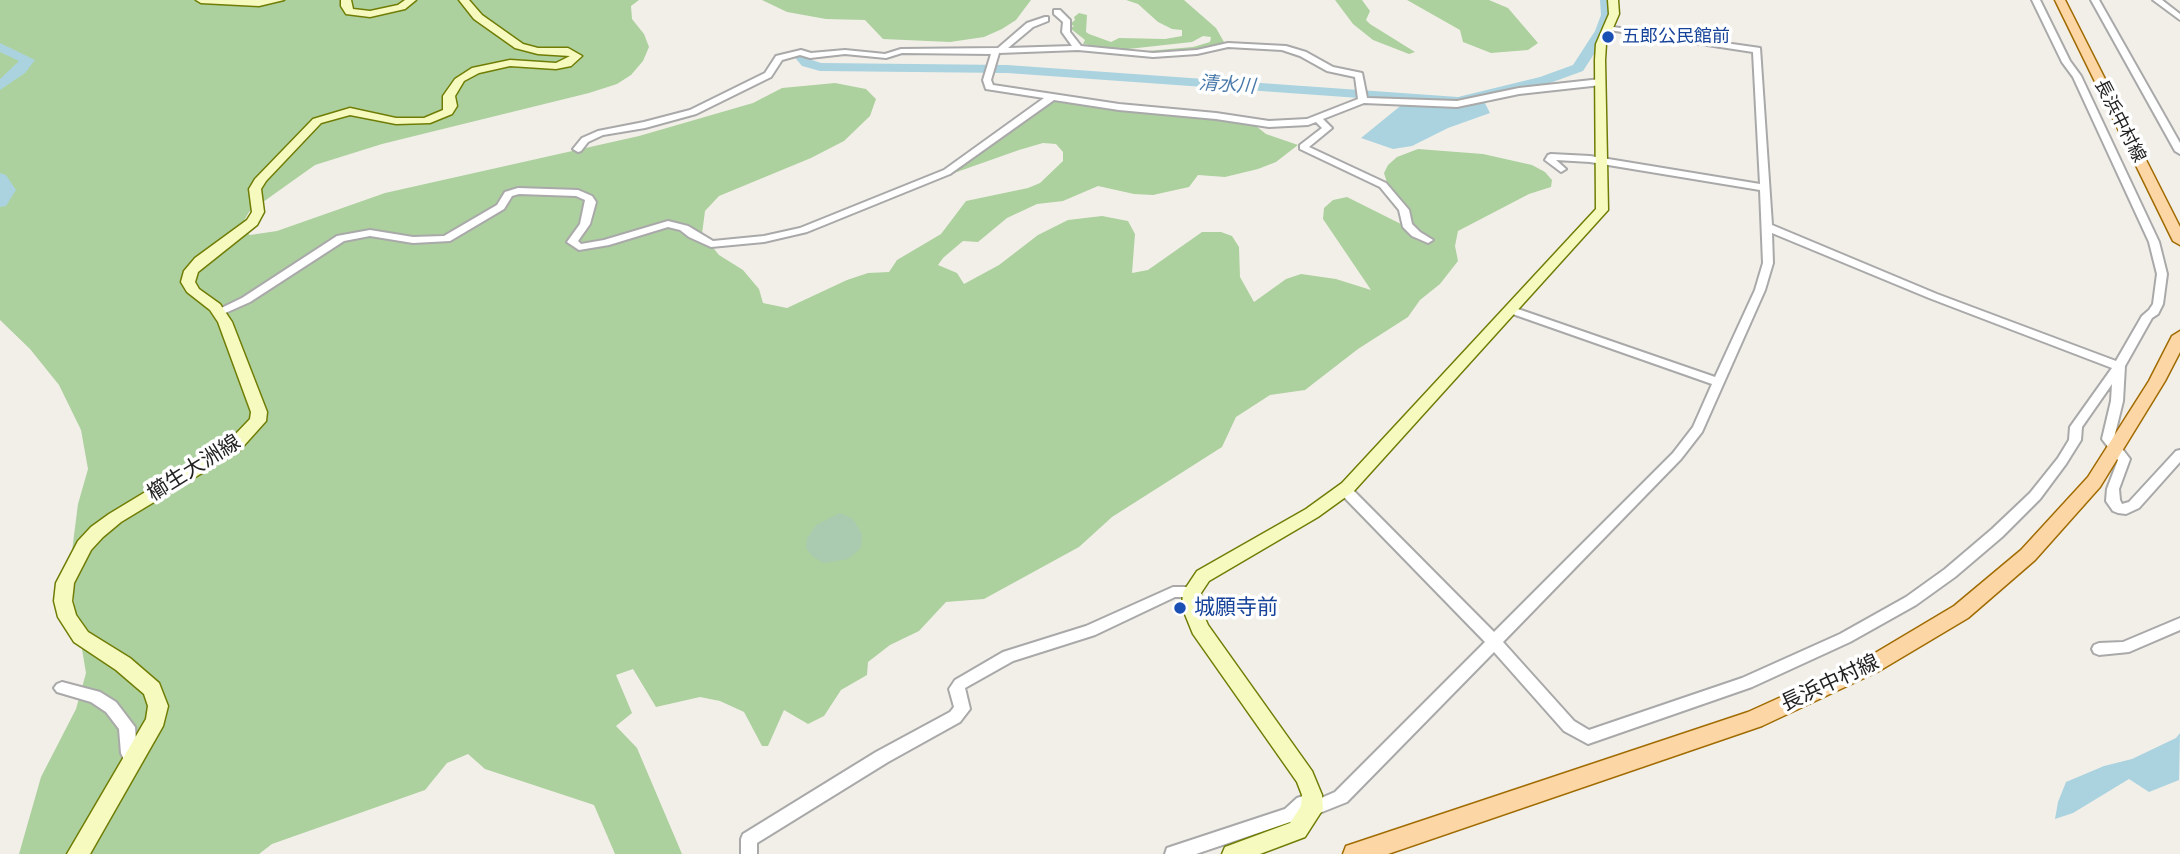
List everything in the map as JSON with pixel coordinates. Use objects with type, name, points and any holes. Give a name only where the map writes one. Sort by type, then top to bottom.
[{"type":"main road","points":[[201,0],[259,3],[279,0]]},
{"type":"main road","points":[[346,0],[350,12],[370,14],[401,7],[411,0]]},
{"type":"main road","name":"櫛生大洲線","points":[[78,854],[156,720],[158,706],[152,690],[122,664],[80,637],[67,617],[63,601],[65,583],[84,546],[97,532],[115,518],[234,446],[258,421],[259,412],[251,387],[219,312],[194,292],[188,282],[191,271],[200,261],[252,222],[258,212],[255,189],[261,179],[317,121],[350,111],[396,121],[426,121],[448,112],[451,106],[449,96],[460,79],[476,70],[510,63],[556,66],[567,64],[577,56],[568,51],[538,51],[519,46],[478,17],[464,0]]},
{"type":"main road","points":[[1233,854],[1297,830],[1312,805],[1305,777],[1200,629],[1191,607],[1192,592],[1203,576],[1312,513],[1345,490],[1602,210],[1603,161],[1599,112],[1601,44],[1614,15],[1613,0]]},
{"type":"main road","name":"長浜中村線","points":[[2060,0],[2180,241]]},
{"type":"main road","name":"長浜中村線","points":[[1355,854],[1754,719],[1871,665],[1961,612],[2028,555],[2094,482],[2157,381],[2180,336]]},
{"type":"street","points":[[1345,490],[1494,642],[1569,726],[1576,733],[1588,737],[1746,683],[1845,638],[1911,601],[1988,541],[2035,496],[2075,440],[2076,427],[2158,304],[2162,274],[2154,242],[2077,76],[2066,62],[2036,0]]},
{"type":"street","points":[[2095,0],[2180,151]]},
{"type":"street","points":[[2157,0],[2180,18]]},
{"type":"street","points":[[1057,12],[1067,22],[1066,32],[1078,48]]},
{"type":"street","points":[[1045,19],[1030,25],[999,50],[987,80],[989,87],[1119,107],[1216,116],[1256,123],[1308,122],[1363,100],[1457,104],[1519,91],[1601,82]]},
{"type":"street","points":[[1173,854],[1290,816],[1303,803],[1312,805],[1341,797],[1676,456],[1698,429],[1765,276],[1768,263],[1757,50],[1609,28]]},
{"type":"street","points":[[578,149],[585,141],[601,133],[692,112],[768,75],[775,61],[795,53],[818,56],[845,52],[886,56],[901,51],[1078,48],[1153,55],[1197,52],[1227,45],[1291,49],[1330,69],[1359,75],[1363,100]]},
{"type":"street","points":[[219,312],[246,300],[341,238],[370,233],[413,240],[446,239],[501,207],[508,194],[517,191],[578,193],[589,198],[591,202],[585,224],[572,242],[579,247],[605,243],[668,224],[684,228],[693,236],[711,244],[764,239],[803,230],[865,208],[947,172],[1052,96]]},
{"type":"street","points":[[1318,119],[1327,128],[1303,147],[1383,185],[1404,210],[1407,225],[1428,240]]},
{"type":"street","points":[[1561,169],[1550,160],[1551,157],[1603,161],[1764,188]]},
{"type":"street","points":[[1768,227],[1933,296],[2119,366]]},
{"type":"street","points":[[1511,310],[1718,382]]},
{"type":"street","points":[[2119,366],[2117,401],[2108,439],[2124,459],[2113,489],[2113,501],[2119,508],[2126,509],[2134,505],[2180,454]]},
{"type":"street","points":[[749,854],[748,839],[882,757],[955,717],[962,709],[957,689],[960,684],[1008,656],[1090,631],[1172,592],[1192,592]]},
{"type":"street","points":[[2099,649],[2124,648],[2180,624]]},
{"type":"street","points":[[62,688],[96,697],[111,707],[127,727],[129,753],[133,762]]},
{"type":"green space","points":[[0,0],[639,0],[631,6],[632,19],[644,34],[649,47],[643,61],[631,75],[617,84],[382,144],[315,165],[249,212],[240,228],[250,235],[277,231],[385,193],[639,136],[753,103],[782,88],[835,83],[866,89],[876,99],[870,116],[844,141],[811,158],[719,196],[705,211],[702,234],[719,255],[743,270],[759,289],[763,303],[787,308],[847,280],[868,273],[889,272],[897,260],[941,234],[966,201],[1040,183],[1063,161],[1063,152],[1056,144],[1043,143],[1019,150],[937,179],[1055,97],[1241,123],[1256,126],[1266,134],[1298,145],[1276,162],[1258,169],[1225,177],[1198,175],[1189,187],[1153,195],[1098,186],[1063,201],[1037,204],[1007,218],[978,242],[963,241],[943,258],[938,265],[957,273],[964,284],[999,265],[1038,235],[1068,220],[1102,216],[1128,221],[1135,234],[1132,273],[1148,270],[1202,232],[1221,232],[1232,236],[1239,247],[1240,277],[1254,302],[1286,279],[1301,274],[1336,279],[1371,290],[1323,219],[1324,208],[1333,200],[1347,197],[1405,226],[1406,208],[1388,186],[1384,173],[1397,157],[1418,149],[1483,154],[1532,165],[1545,172],[1552,180],[1551,187],[1529,194],[1458,231],[1455,246],[1458,261],[1440,284],[1420,300],[1408,317],[1358,349],[1305,390],[1270,395],[1236,417],[1222,447],[1112,517],[1079,547],[984,599],[946,602],[919,631],[890,645],[868,662],[867,675],[841,690],[824,716],[808,724],[784,710],[768,746],[762,746],[744,712],[720,701],[700,697],[656,707],[633,669],[616,675],[632,713],[616,726],[637,748],[682,854],[615,854],[594,805],[485,769],[468,754],[447,763],[425,790],[272,844],[259,854],[19,854],[41,777],[76,709],[86,673],[74,601],[72,551],[78,504],[88,469],[81,430],[59,385],[30,349],[0,320]]},
{"type":"green space","points":[[762,0],[1031,0],[1016,20],[1002,29],[984,37],[950,42],[883,39],[865,20],[826,19],[787,12]]},
{"type":"green space","points":[[1126,0],[1184,0],[1216,28],[1224,42],[1209,49],[1162,54],[1136,52],[1193,47],[1210,42],[1211,37],[1203,36],[1192,42],[1119,50],[1083,44],[1085,40],[1070,28],[1074,26],[1070,24],[1079,13],[1087,15],[1086,32],[1111,42],[1119,38],[1165,39],[1182,36],[1182,30],[1172,29],[1158,22],[1138,4]]},
{"type":"green space","points":[[1335,0],[1362,0],[1370,11],[1366,20],[1370,24],[1415,52],[1409,54],[1373,40],[1353,24]]},
{"type":"green space","points":[[1407,0],[1489,0],[1508,8],[1538,43],[1528,50],[1491,53],[1463,42],[1460,30]]},
{"type":"green space","points":[[840,513],[853,519],[862,534],[861,548],[848,559],[824,563],[813,557],[806,548],[807,538],[816,525]]},
{"type":"water","points":[[1484,101],[1490,113],[1448,128],[1412,146],[1393,149],[1361,138],[1404,103],[1458,106]]},
{"type":"water","points":[[2180,733],[2179,780],[2149,792],[2129,779],[2073,813],[2055,819],[2066,782],[2104,766],[2132,759],[2176,738]]},
{"type":"waterway","name":"清水川","points":[[799,54],[807,63],[820,67],[1007,69],[1458,101],[1545,80],[1578,68],[1602,31],[1608,15],[1607,0]]},
{"type":"waterway","points":[[0,47],[28,60],[0,86]]},
{"type":"waterway","points":[[0,178],[8,190],[0,202]]},
{"type":"place","name":"五郎公民館前","points":[[1608,37]]},
{"type":"place","name":"城願寺前","points":[[1180,608]]}]
